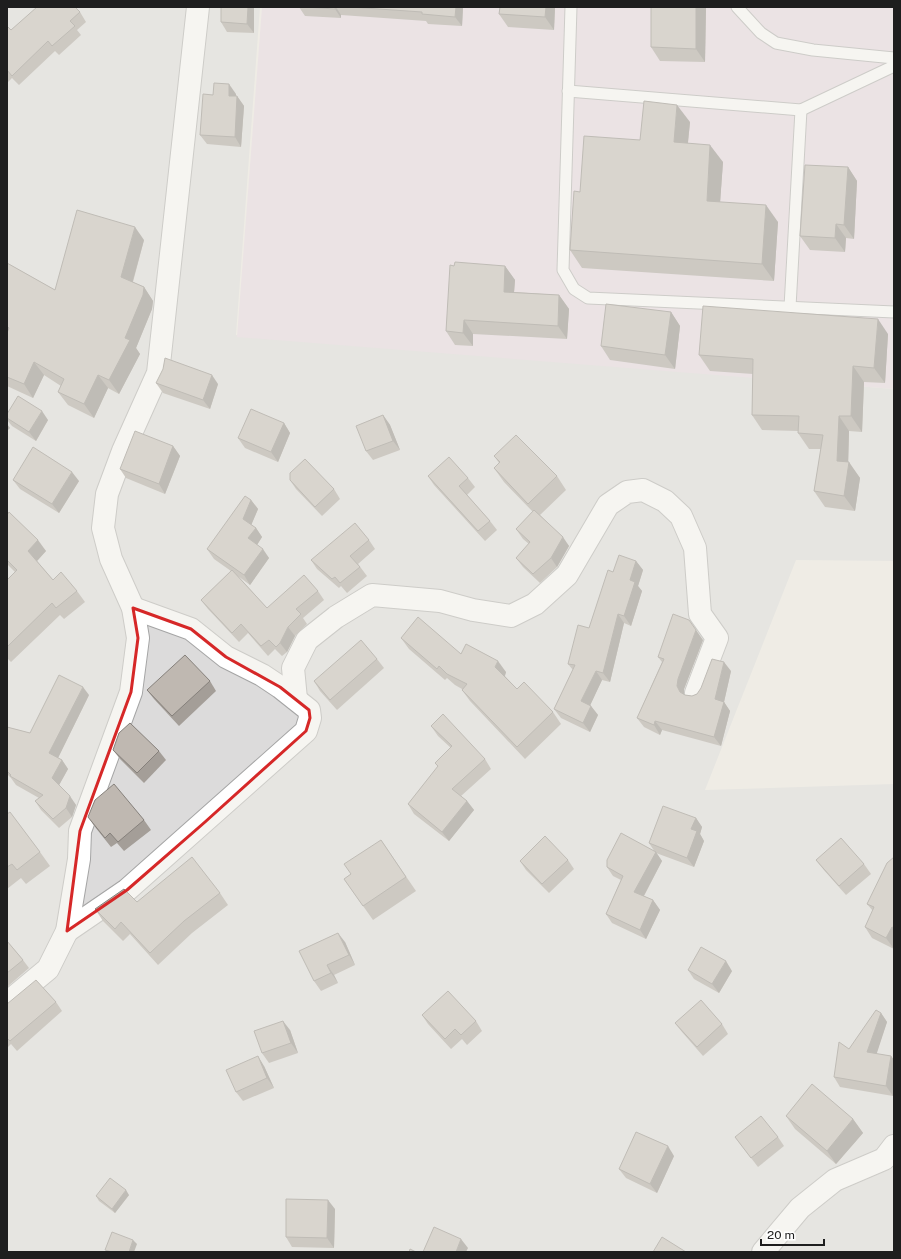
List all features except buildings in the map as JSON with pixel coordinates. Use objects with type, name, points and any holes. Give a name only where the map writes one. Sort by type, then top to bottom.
[{"type":"street","points":[[7,1003],[48,969],[67,931],[79,859],[80,831],[130,692],[138,638],[133,608],[111,559],[103,528],[107,494],[123,451],[158,373],[198,7]]},
{"type":"street","points":[[296,699],[293,668],[307,640],[336,617],[372,595],[440,601],[473,610],[511,616],[535,604],[566,575],[608,504],[627,492],[643,490],[665,501],[681,516],[695,548],[700,614],[717,638],[696,694]]},
{"type":"street","points":[[67,931],[127,890],[306,731],[310,718],[309,710],[296,699],[262,675],[226,657],[191,629],[133,608]]},
{"type":"street","points":[[763,1252],[800,1208],[835,1180],[884,1160],[894,1146]]},
{"type":"lane","points":[[570,7],[563,270],[574,289],[588,298],[894,312]]},
{"type":"lane","points":[[737,7],[761,32],[776,43],[813,50],[894,58]]},
{"type":"lane","points":[[568,91],[801,110],[894,66]]},
{"type":"lane","points":[[790,307],[801,110]]},
{"type":"highlighted area","points":[[133,608],[191,629],[226,657],[280,687],[309,710],[310,718],[306,731],[205,822],[127,890],[67,931],[80,831],[131,692],[138,638]]},
{"type":"shaded area","points":[[7,7],[260,7],[236,335],[894,389],[894,561],[796,560],[705,790],[894,784],[894,1252],[7,1252]]},
{"type":"shaded area","points":[[262,7],[894,7],[894,389],[237,337]]}]
